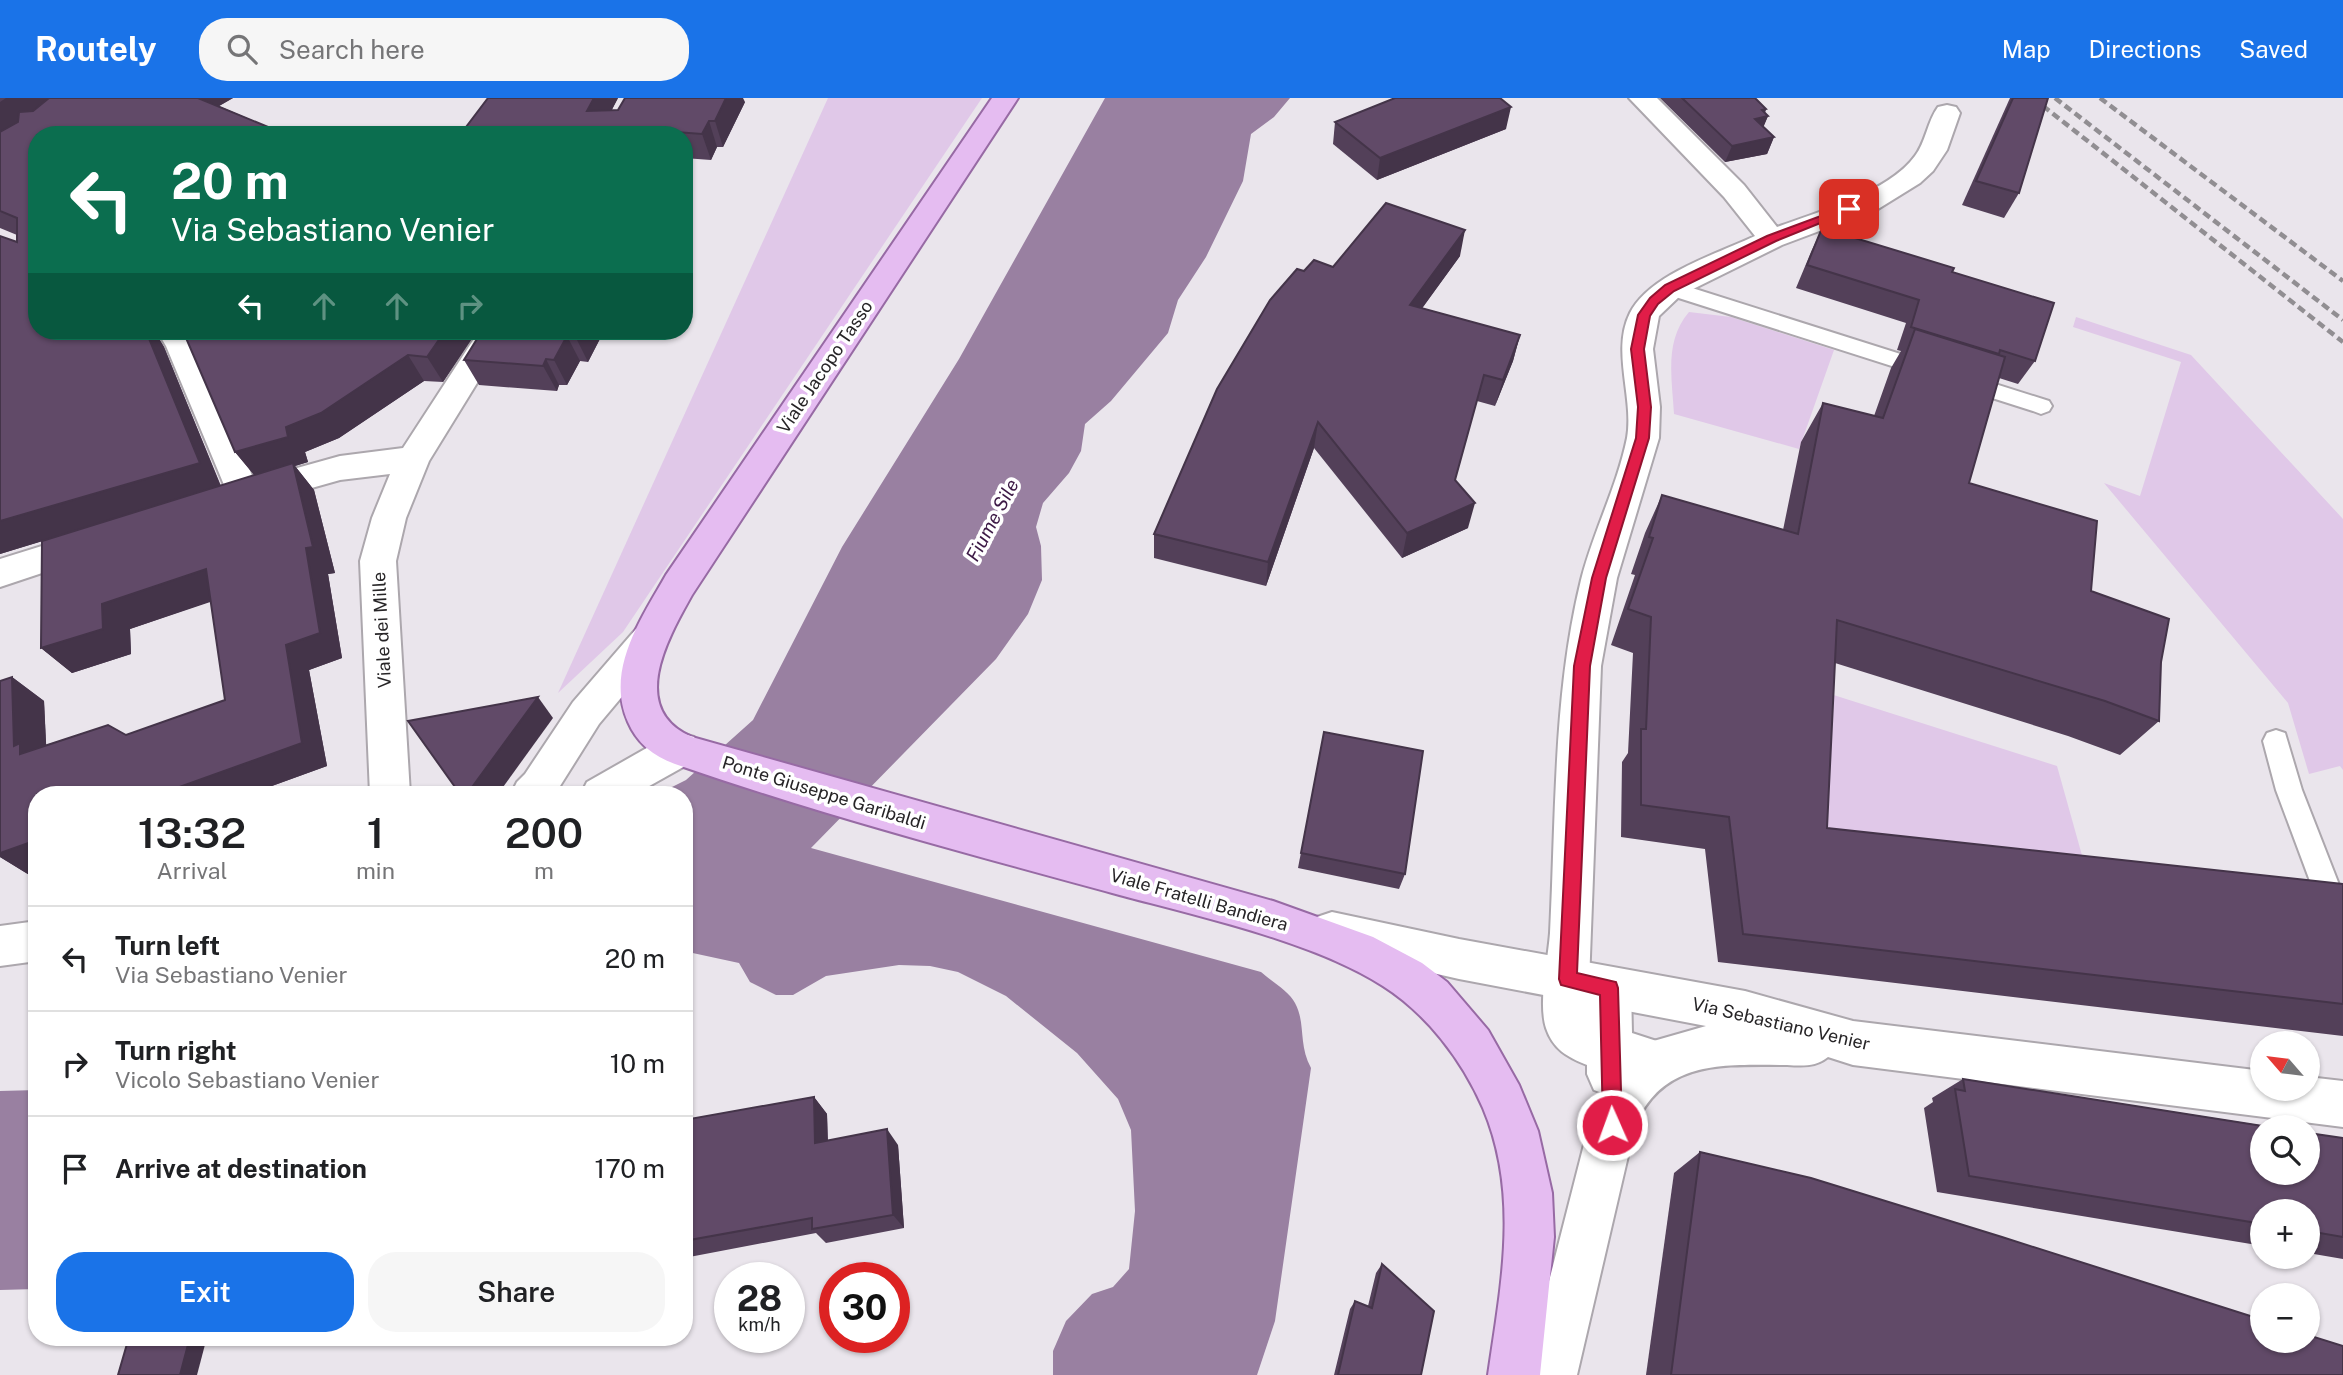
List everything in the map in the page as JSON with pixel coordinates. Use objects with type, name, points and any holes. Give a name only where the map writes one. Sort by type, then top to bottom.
[{"type":"main road","name":"Viale Jacopo Tasso","points":[[680,749],[663,740],[645,719],[639,703],[638,674],[649,639],[679,585],[1005,98]]},
{"type":"main road","name":"Ponte Giuseppe Garibaldi","points":[[680,749],[968,836]]},
{"type":"main road","name":"Viale Fratelli Bandiera","points":[[968,836],[1266,916],[1372,957],[1407,977],[1440,1007],[1464,1033],[1491,1074],[1505,1104],[1517,1142],[1528,1194],[1524,1298],[1514,1375]]},
{"type":"street","points":[[1642,98],[1734,191],[1772,239]]},
{"type":"street","points":[[1656,1061],[1590,1044],[1574,1035],[1568,1027],[1565,1013],[1582,666],[1599,578],[1643,438],[1644,407],[1638,349],[1644,315],[1654,301],[1670,288],[1772,239],[1868,203],[1910,177],[1933,150],[1947,113]]},
{"type":"street","points":[[178,340],[231,499],[340,468],[413,459]]},
{"type":"street","name":"Viale dei Mille","points":[[392,786],[378,561],[389,518],[413,459],[488,340]]},
{"type":"street","points":[[0,573],[116,536]]},
{"type":"street","name":"Viale Jacopo Tasso","points":[[539,786],[586,713],[649,639]]},
{"type":"street","points":[[615,786],[680,749]]},
{"type":"street","name":"Via Sebastiano Venier","points":[[1266,916],[1459,959],[1745,1012],[1853,1043],[2343,1104]]},
{"type":"street","points":[[0,946],[28,942]]},
{"type":"street","points":[[1609,988],[1612,1125]]},
{"type":"street","points":[[1551,1375],[1612,1125],[1619,1101],[1635,1079],[1656,1061],[1686,1051],[1720,1045],[1853,1043]]},
{"type":"lane","points":[[1670,288],[2041,406]]},
{"type":"lane","points":[[2276,741],[2289,790],[2343,932]]},
{"type":"shaded area","points":[[828,98],[982,98],[623,632],[558,693]]},
{"type":"shaded area","points":[[1689,312],[1731,317],[1834,350],[1799,449],[1674,414],[1671,360],[1676,335]]},
{"type":"shaded area","points":[[2076,317],[2191,355],[2343,519],[2343,770],[2340,766],[2309,774],[2288,703],[2104,483],[2140,496],[2181,362],[2073,327]]},
{"type":"shaded area","points":[[1821,691],[2057,766],[2090,884],[1814,832]]},
{"type":"water","name":"Fiume Sile","points":[[1105,98],[1290,98],[1274,117],[1251,134],[1243,181],[1206,257],[1178,300],[1168,333],[1111,401],[1085,424],[1081,451],[1069,473],[1043,503],[1036,527],[1041,546],[1042,580],[1028,614],[996,659],[811,848],[1261,972],[1292,999],[1300,1018],[1305,1051],[1311,1068],[1275,1321],[1257,1375],[1053,1375],[1053,1351],[1066,1321],[1092,1294],[1113,1287],[1129,1269],[1135,1211],[1131,1130],[1118,1099],[1077,1053],[1006,996],[958,972],[930,966],[899,965],[826,976],[793,995],[776,995],[750,982],[739,963],[693,953],[693,786],[674,786],[686,780],[753,720],[842,547],[959,359]]},
{"type":"water","points":[[28,1090],[28,1289],[0,1290],[0,1091]]},
{"type":"building","points":[[49,98],[198,98],[266,126],[28,126],[28,340],[150,340],[200,463],[0,521],[0,236],[17,242],[17,218],[0,211],[0,132],[18,122],[19,112],[33,111]]},
{"type":"building","points":[[488,98],[594,98],[587,111],[618,110],[625,98],[726,98],[715,121],[709,121],[702,134],[693,133],[693,126],[467,126]]},
{"type":"building","points":[[1395,98],[1500,98],[1511,107],[1380,158],[1335,122]]},
{"type":"building","points":[[1682,98],[1755,98],[1766,109],[1762,110],[1768,116],[1755,119],[1774,137],[1732,146]]},
{"type":"building","points":[[2013,98],[2048,98],[2019,193],[1976,181]]},
{"type":"building","points":[[1386,203],[1465,230],[1410,305],[1520,335],[1503,380],[1484,375],[1455,480],[1475,503],[1407,533],[1318,422],[1268,562],[1154,534],[1217,389],[1270,300],[1297,269],[1304,271],[1314,260],[1333,267]]},
{"type":"building","points":[[1822,228],[1954,268],[1952,272],[2054,303],[2035,361],[2000,350],[1999,354],[1911,327],[1919,300],[1807,265]]},
{"type":"building","points":[[1915,329],[2005,357],[1969,483],[2097,521],[2091,591],[2169,619],[2161,662],[2159,721],[2105,701],[1837,620],[1827,828],[2343,884],[2343,1004],[1743,934],[1729,817],[1641,805],[1641,729],[1646,729],[1651,617],[1628,609],[1653,538],[1649,537],[1662,495],[1798,534],[1823,403],[1883,418]]},
{"type":"building","points":[[187,340],[439,340],[427,357],[408,355],[321,413],[286,427],[288,437],[235,452]]},
{"type":"building","points":[[476,340],[565,340],[554,360],[546,359],[543,366],[464,360]]},
{"type":"building","points":[[293,463],[313,547],[306,548],[320,633],[286,645],[302,743],[182,786],[28,786],[28,843],[0,853],[0,681],[12,677],[14,746],[20,743],[20,754],[108,725],[126,735],[225,700],[206,569],[102,604],[103,629],[41,648],[42,541]]},
{"type":"building","points":[[538,697],[473,786],[454,786],[408,721]]},
{"type":"building","points":[[1324,732],[1423,751],[1405,874],[1301,853]]},
{"type":"building","points":[[1963,1079],[2250,1124],[2250,1185],[2320,1185],[2320,1135],[2343,1138],[2343,1237],[2320,1233],[2320,1199],[2250,1199],[2250,1222],[1969,1176],[1955,1089],[1965,1091]]},
{"type":"building","points":[[814,1097],[815,1143],[887,1129],[893,1215],[812,1229],[812,1218],[693,1239],[693,1118]]},
{"type":"building","points":[[1700,1152],[1811,1178],[2250,1316],[2250,1353],[2320,1353],[2320,1339],[2343,1346],[2343,1375],[1671,1375]]},
{"type":"building","points":[[1382,1264],[1434,1311],[1421,1375],[1338,1375],[1355,1301],[1372,1308]]},
{"type":"building","points":[[126,1346],[188,1346],[180,1375],[118,1375]]},
{"type":"railway","points":[[2033,98],[2343,342]]},
{"type":"railway","points":[[2055,98],[2343,320]]},
{"type":"railway","points":[[2100,98],[2343,281]]},
{"type":"route","points":[[1612,1125],[1609,988],[1567,979],[1582,666],[1599,578],[1643,438],[1644,407],[1638,349],[1639,332],[1644,315],[1654,301],[1670,288],[1772,239],[1849,209]]}]
